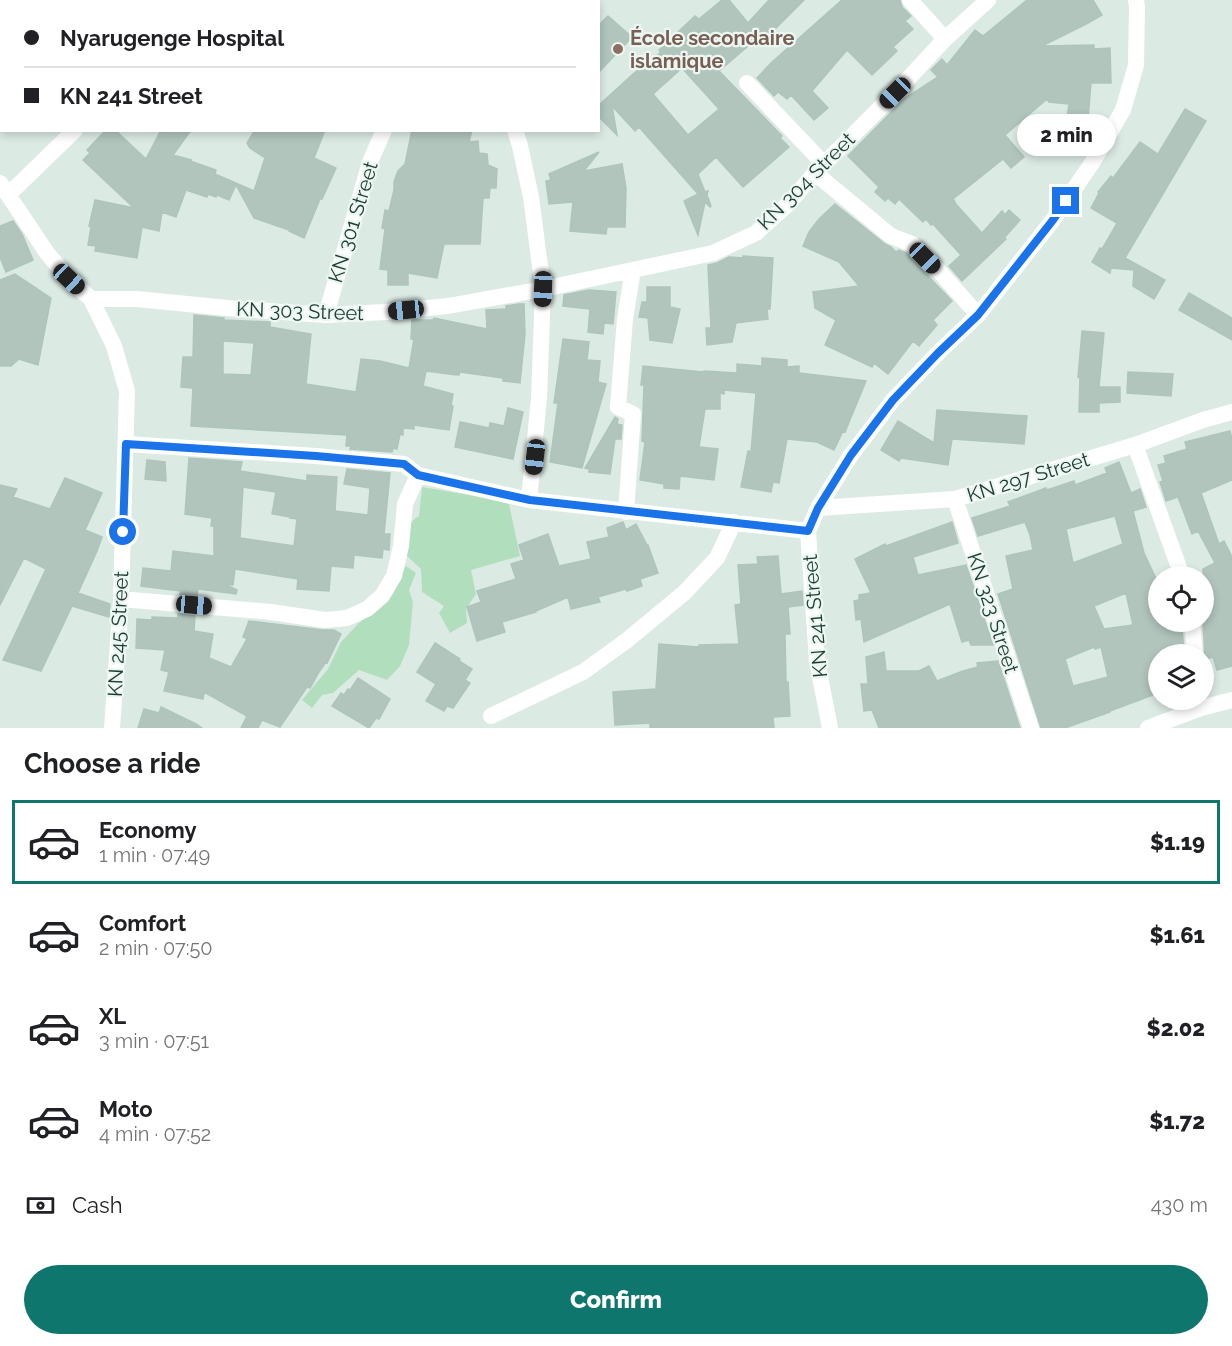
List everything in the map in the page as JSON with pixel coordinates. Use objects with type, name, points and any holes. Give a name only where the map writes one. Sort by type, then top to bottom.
[{"type":"street","points":[[910,0],[945,39]]},
{"type":"street","name":"KN 304 Street","points":[[543,289],[713,252],[756,233],[787,205],[819,168],[895,93],[945,39],[988,0]]},
{"type":"street","name":"KN 241 Street","points":[[830,728],[817,661],[808,531],[818,508],[851,455],[893,400],[978,315],[1053,220],[1092,163],[1123,110],[1136,65],[1136,0]]},
{"type":"street","points":[[747,83],[819,168],[891,236],[912,244],[978,315]]},
{"type":"street","points":[[4,189],[73,132]]},
{"type":"street","name":"KN 301 Street","points":[[326,315],[370,162],[383,132]]},
{"type":"street","points":[[516,132],[531,197],[543,289],[539,398],[530,500]]},
{"type":"street","name":"KN 245 Street","points":[[4,189],[47,253],[69,279],[91,299],[114,346],[127,391],[121,599],[112,728]]},
{"type":"street","points":[[626,512],[633,414],[618,407],[625,319],[633,270]]},
{"type":"street","name":"KN 303 Street","points":[[91,299],[137,299],[326,315],[448,306],[543,289]]},
{"type":"street","name":"KN 297 Street","points":[[818,508],[955,499],[1135,445],[1232,412]]},
{"type":"street","points":[[126,444],[404,464],[418,475],[530,500],[808,531]]},
{"type":"street","points":[[1135,445],[1178,566]]},
{"type":"street","points":[[121,599],[271,612],[325,620],[347,618],[367,609],[382,596],[394,576],[401,546],[405,504],[418,475]]},
{"type":"street","name":"KN 323 Street","points":[[955,499],[1031,728]]},
{"type":"street","points":[[491,716],[583,672],[626,641],[684,593],[717,558],[734,522]]},
{"type":"street","points":[[1214,702],[1232,700]]},
{"type":"street","points":[[1148,728],[1188,710]]},
{"type":"green space","points":[[422,487],[509,504],[520,556],[471,570],[476,594],[466,609],[467,623],[450,633],[439,613],[444,606],[422,592],[421,569],[407,556],[408,528],[419,516]]},
{"type":"green space","points":[[406,566],[416,573],[409,590],[413,602],[409,645],[400,666],[387,680],[359,670],[333,693],[322,695],[312,708],[302,700],[328,669],[341,642],[393,594]]},
{"type":"building","points":[[722,0],[729,0],[748,23],[769,0],[804,0],[765,39],[761,35],[719,71],[782,136],[780,138],[789,147],[743,187],[716,157],[698,174],[705,192],[708,191],[711,206],[705,202],[698,235],[684,201],[698,194],[639,127],[635,131],[612,106],[617,135],[600,118],[600,104],[661,52],[659,50],[695,16],[699,19]],"holes":[[[682,68],[719,109],[688,135],[653,94]]]},
{"type":"building","points":[[842,0],[900,0],[902,7],[911,16],[905,21],[913,29],[893,47],[897,51],[872,75],[847,50],[812,91],[828,108],[814,120],[791,95],[787,99],[778,92],[774,96],[757,78]]},
{"type":"building","points":[[1027,0],[1093,0],[1102,15],[1042,46],[1094,45],[1094,49],[1110,48],[1111,83],[1091,83],[1088,119],[1067,118],[1069,104],[1049,102],[1047,99],[1005,135],[1024,157],[1011,168],[1003,159],[953,199],[982,233],[1002,211],[1005,215],[1009,210],[1020,220],[1004,238],[1006,239],[962,281],[949,266],[961,255],[933,224],[931,225],[926,219],[923,222],[899,199],[895,204],[888,198],[885,201],[875,192],[879,187],[848,156],[904,99],[938,77],[931,70],[942,59],[947,65],[975,30],[983,36]]},
{"type":"building","points":[[608,16],[632,37],[600,71],[600,24]]},
{"type":"building","points":[[1185,109],[1206,121],[1125,258],[1165,280],[1154,299],[1133,286],[1134,270],[1111,268],[1110,273],[1092,262],[1117,223],[1091,208],[1098,192],[1111,176],[1113,178],[1140,142],[1158,154]]},
{"type":"building","points":[[104,132],[117,132],[146,159],[160,132],[190,132],[173,155],[216,170],[215,174],[254,191],[265,158],[250,148],[247,143],[254,132],[324,132],[314,158],[336,168],[304,238],[289,230],[254,218],[236,185],[229,200],[217,195],[216,197],[208,194],[207,197],[186,190],[176,217],[162,212],[159,231],[142,227],[137,258],[95,251],[96,246],[88,245],[91,227],[89,226],[95,200],[134,208],[83,160],[90,153],[87,150]]},
{"type":"building","points":[[412,132],[472,132],[469,142],[478,141],[479,153],[487,154],[488,165],[497,169],[496,188],[490,188],[489,198],[483,198],[480,244],[444,244],[437,278],[408,273],[408,285],[388,285],[388,270],[380,269],[385,229],[382,228],[385,210],[389,211],[394,182],[398,171],[405,164]]},
{"type":"building","points":[[599,152],[584,171],[622,164],[626,188],[625,227],[607,227],[606,234],[570,231],[573,202],[549,204],[546,181],[551,180],[549,174]]},
{"type":"building","points":[[835,204],[896,252],[899,250],[906,253],[952,301],[933,320],[937,325],[919,346],[913,341],[888,374],[874,363],[872,367],[825,345],[836,320],[815,308],[813,292],[859,286],[839,262],[803,246],[809,232]]},
{"type":"building","points":[[13,221],[22,234],[33,260],[6,272],[0,257],[0,226]]},
{"type":"building","points":[[743,256],[773,258],[770,309],[767,309],[768,319],[736,323],[732,342],[707,345],[706,328],[711,328],[708,265],[729,257],[743,258]]},
{"type":"building","points":[[15,274],[51,298],[38,365],[19,359],[11,366],[0,366],[0,280]]},
{"type":"building","points":[[647,287],[670,287],[670,307],[680,309],[672,343],[650,340],[648,318],[639,317],[642,302],[647,302]]},
{"type":"building","points":[[589,290],[616,292],[613,324],[604,323],[603,334],[588,332],[590,309],[563,306],[564,295]]},
{"type":"building","points":[[1189,293],[1232,318],[1232,340],[1179,310]]},
{"type":"building","points":[[524,304],[525,334],[520,383],[503,381],[503,378],[460,372],[456,375],[426,371],[423,386],[453,394],[449,430],[414,425],[414,429],[403,428],[403,435],[400,434],[397,449],[393,448],[392,452],[350,449],[351,446],[346,446],[347,435],[191,426],[193,388],[181,387],[183,357],[193,357],[194,315],[224,318],[224,320],[270,322],[270,327],[311,334],[306,384],[356,392],[361,359],[409,368],[414,339],[411,339],[412,320],[433,320],[434,318],[487,329],[486,310],[506,309],[506,306]],"holes":[[[223,341],[254,343],[251,375],[223,374]]]},
{"type":"building","points":[[1082,331],[1104,333],[1099,387],[1120,387],[1120,402],[1099,403],[1099,412],[1079,412],[1080,378],[1078,377]]},
{"type":"building","points":[[563,339],[589,342],[587,360],[600,361],[598,382],[606,384],[582,468],[550,462],[558,403],[554,403]]},
{"type":"building","points":[[762,358],[787,360],[787,367],[799,366],[799,373],[866,381],[845,432],[843,431],[834,450],[817,442],[787,439],[779,483],[773,482],[771,492],[741,487],[748,451],[751,452],[756,393],[724,390],[724,394],[720,393],[720,409],[705,409],[699,447],[718,449],[714,480],[680,476],[679,489],[664,488],[664,484],[640,480],[645,442],[642,441],[643,366],[737,373],[737,364],[762,366]]},
{"type":"building","points":[[1128,372],[1173,374],[1171,396],[1127,393]]},
{"type":"building","points":[[508,408],[523,412],[513,459],[455,447],[460,422],[489,428],[490,423],[504,426]]},
{"type":"building","points":[[937,410],[1027,416],[1024,444],[952,439],[948,465],[901,458],[899,461],[881,450],[898,421],[934,443]]},
{"type":"building","points":[[615,417],[618,419],[617,424],[622,425],[621,439],[615,439],[610,474],[589,472],[589,469],[585,468]]},
{"type":"building","points":[[1230,431],[1232,439],[1232,480],[1201,493],[1219,544],[1224,541],[1232,557],[1232,666],[1217,670],[1214,660],[1214,644],[1204,644],[1204,632],[1214,632],[1214,566],[1209,566],[1215,563],[1198,531],[1192,534],[1178,497],[1166,501],[1160,482],[1163,481],[1158,465],[1166,463],[1164,456],[1187,449],[1185,442]]},
{"type":"building","points":[[189,458],[242,462],[240,471],[307,481],[307,475],[337,477],[335,511],[368,515],[370,488],[344,484],[347,469],[390,473],[384,534],[390,534],[389,550],[383,549],[382,558],[354,555],[353,568],[331,566],[329,591],[297,589],[298,579],[235,569],[233,585],[224,584],[237,590],[236,594],[198,589],[197,595],[180,594],[181,591],[141,586],[143,568],[171,571],[173,551],[214,556],[212,518],[185,514]],"holes":[[[243,487],[276,492],[272,514],[297,519],[294,546],[240,538]]]},
{"type":"building","points":[[147,460],[165,462],[166,481],[145,479]]},
{"type":"building","points":[[1119,462],[1131,493],[1140,489],[1146,507],[1133,511],[1144,553],[1150,566],[1148,566],[1148,632],[1182,632],[1183,644],[1148,644],[1148,697],[1065,728],[1041,728],[998,594],[1013,589],[1006,556],[1033,550],[1030,535],[1025,522],[978,536],[972,518],[1010,506],[1008,502],[1046,488],[1047,490],[1074,481],[1075,485],[1107,473],[1105,468]],"holes":[[[1115,516],[1123,544],[1073,563],[1066,529]],[[1126,593],[1133,625],[1104,629],[1094,606]],[[1094,647],[1095,649],[1101,647],[1108,677],[1073,686],[1065,659]]]},
{"type":"building","points":[[65,478],[102,493],[85,530],[102,537],[78,593],[110,604],[109,617],[72,606],[41,671],[3,660],[46,569],[24,558],[0,605],[0,485],[17,489],[13,497],[50,509]]},
{"type":"building","points":[[623,522],[626,530],[636,524],[648,545],[658,573],[640,579],[642,586],[598,597],[600,602],[571,609],[568,597],[536,612],[502,622],[505,632],[477,641],[467,607],[481,602],[477,591],[516,579],[511,564],[524,560],[519,545],[548,534],[559,566],[591,559],[587,542],[609,537],[607,528]]},
{"type":"building","points":[[952,522],[958,543],[913,557],[918,575],[966,565],[993,645],[971,645],[969,640],[962,642],[950,604],[864,642],[861,619],[856,620],[854,601],[859,600],[859,595],[871,593],[855,559],[885,544],[886,546]]},
{"type":"building","points":[[778,556],[781,594],[802,591],[803,605],[788,607],[790,634],[785,634],[786,682],[788,682],[790,716],[773,717],[774,728],[650,728],[650,723],[615,725],[613,692],[656,689],[659,644],[699,647],[699,645],[739,644],[735,605],[741,604],[738,565],[758,564],[757,557]]},
{"type":"building","points":[[178,614],[195,616],[194,631],[213,634],[209,658],[231,667],[247,639],[243,637],[249,621],[334,630],[341,634],[327,663],[310,688],[307,687],[280,727],[262,720],[258,728],[241,728],[247,716],[204,692],[203,699],[164,691],[169,672],[161,670],[165,650],[136,648],[137,619],[178,618]]},
{"type":"building","points":[[435,643],[472,669],[465,680],[470,683],[453,708],[447,706],[444,711],[426,701],[436,684],[417,672]]},
{"type":"building","points":[[884,652],[886,671],[919,671],[929,666],[937,681],[978,667],[977,663],[998,661],[1020,728],[879,728],[872,710],[864,711],[861,684],[868,684],[866,657]]},
{"type":"building","points":[[358,678],[390,699],[379,719],[376,718],[369,728],[332,706],[341,693],[344,695],[348,689],[350,690]]},
{"type":"building","points":[[161,707],[202,728],[138,728],[144,709],[159,713]]},
{"type":"place","name":"École secondaire islamique","points":[[618,49]]},
{"type":"route","points":[[123,532],[126,444],[404,464],[418,475],[530,500],[808,531],[818,508],[851,455],[893,400],[978,315],[1066,201]]}]
